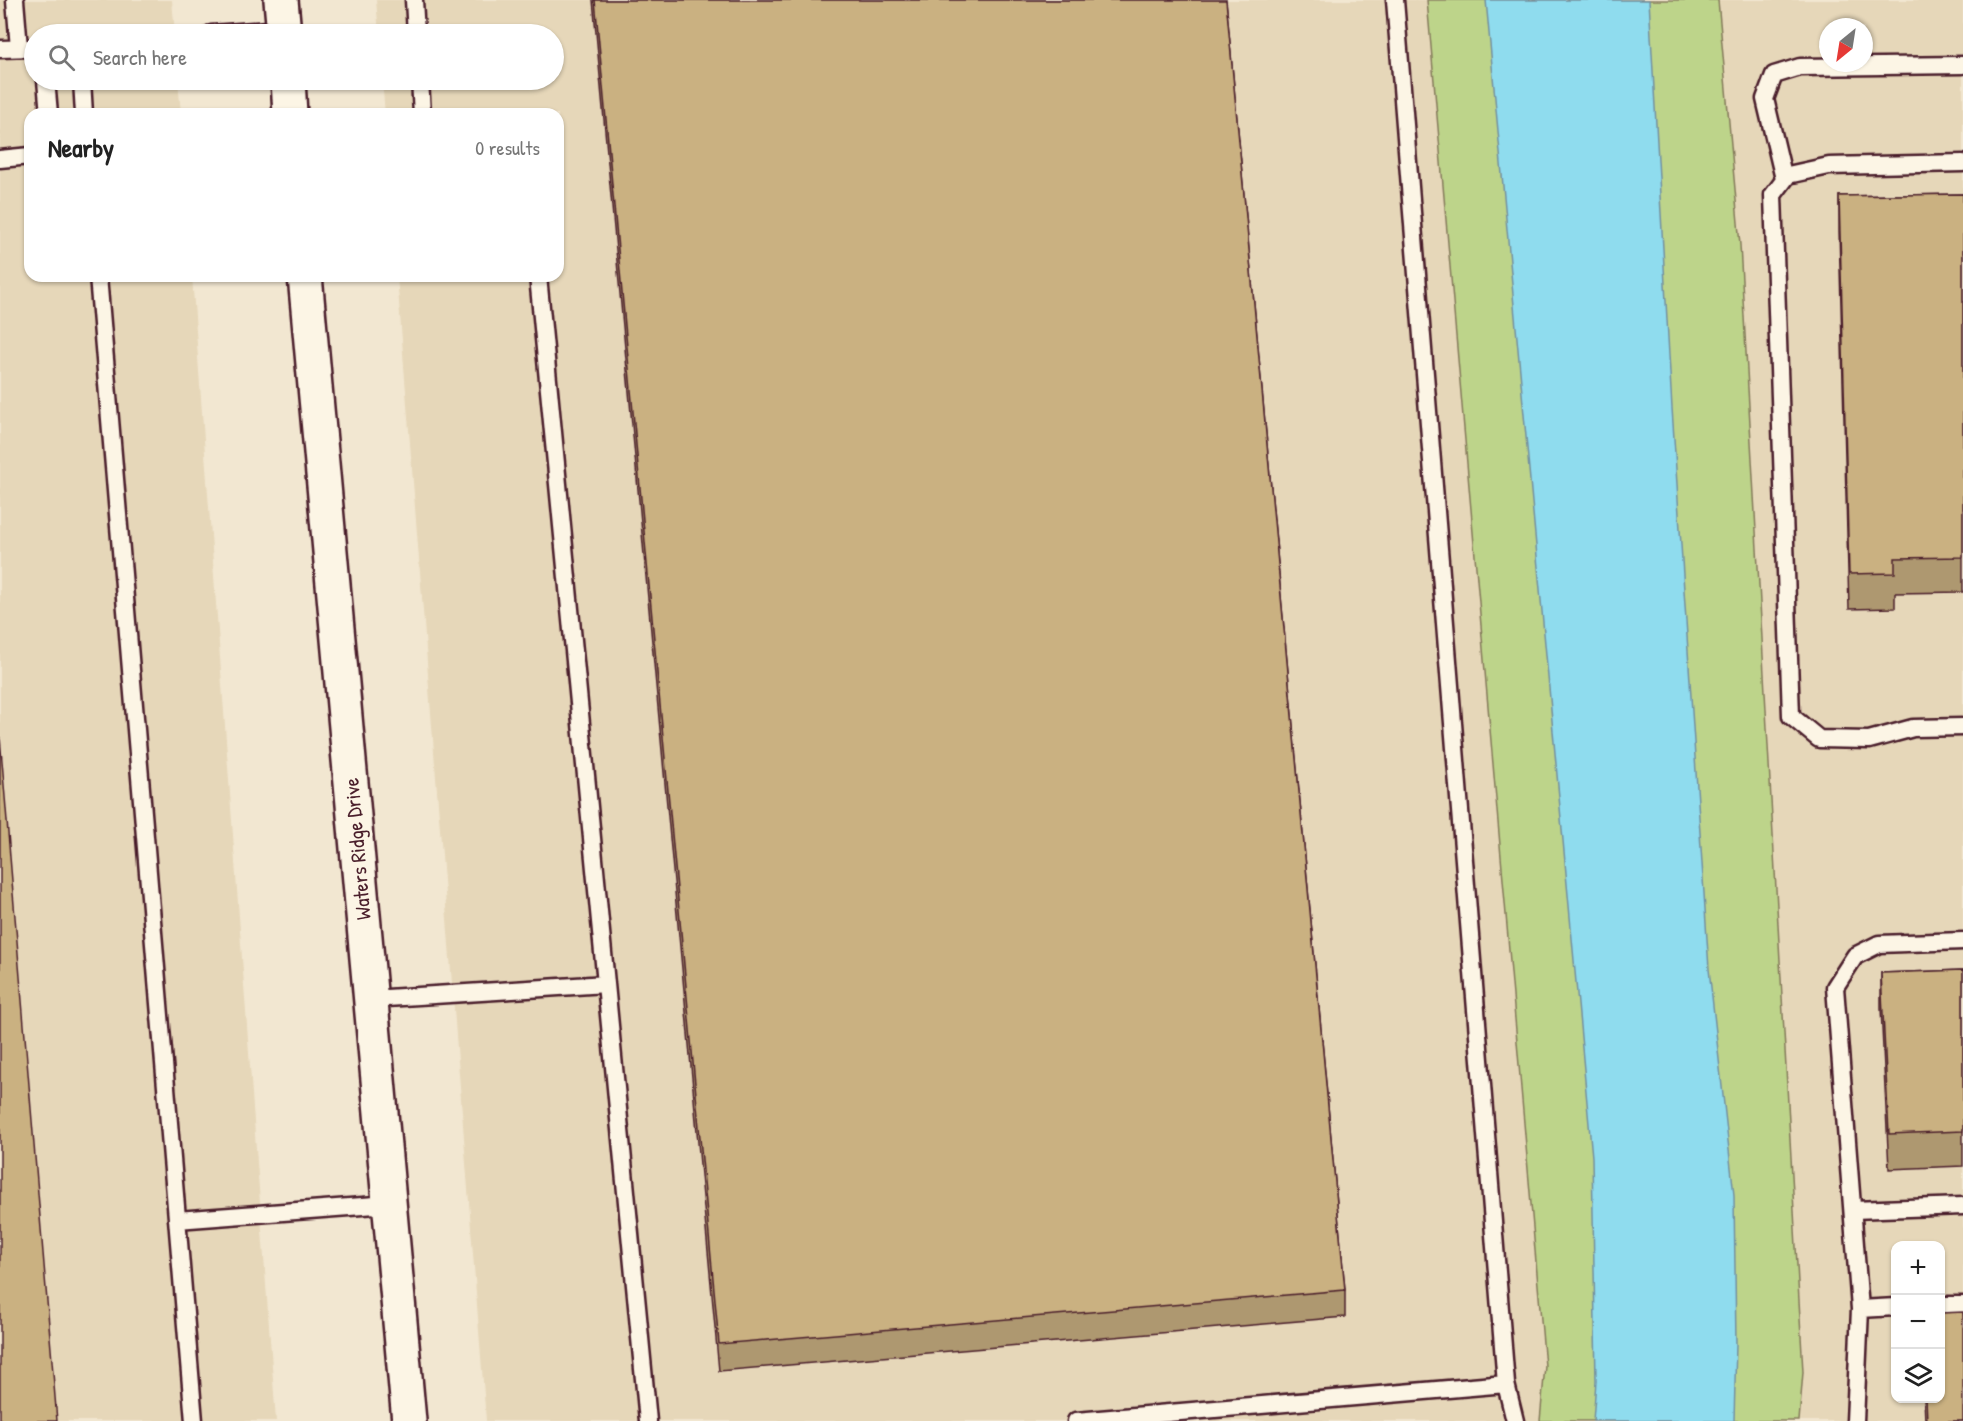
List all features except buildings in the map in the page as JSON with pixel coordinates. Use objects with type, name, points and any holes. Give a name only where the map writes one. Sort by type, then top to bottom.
[{"type":"street","points":[[289,90],[290,108]]},
{"type":"street","name":"Waters Ridge Drive","points":[[306,282],[409,1421]]},
{"type":"lane","points":[[15,0],[24,36]]},
{"type":"lane","points":[[414,0],[415,24]]},
{"type":"lane","points":[[1395,0],[1506,1384],[1515,1421]]},
{"type":"lane","points":[[266,24],[283,21]]},
{"type":"lane","points":[[0,49],[24,48]]},
{"type":"lane","points":[[1784,179],[1765,99],[1774,75],[1800,67],[1963,65]]},
{"type":"lane","points":[[47,90],[48,108]]},
{"type":"lane","points":[[83,90],[84,108]]},
{"type":"lane","points":[[421,90],[422,108]]},
{"type":"lane","points":[[0,159],[24,157]]},
{"type":"lane","points":[[1963,163],[1829,166],[1788,175],[1773,195],[1791,716],[1819,739],[1869,740],[1913,728],[1963,727]]},
{"type":"lane","points":[[99,282],[194,1421]]},
{"type":"lane","points":[[539,282],[648,1421]]},
{"type":"lane","points":[[1856,1421],[1860,1309],[1835,987],[1855,956],[1879,944],[1963,941]]},
{"type":"lane","points":[[371,999],[606,984]]},
{"type":"lane","points":[[177,1220],[389,1204]]},
{"type":"lane","points":[[1853,1210],[1963,1206]]},
{"type":"lane","points":[[1945,1305],[1963,1305]]},
{"type":"lane","points":[[1860,1309],[1891,1307]]},
{"type":"lane","points":[[1076,1421],[1506,1384]]},
{"type":"shaded area","points":[[0,0],[172,0],[174,24],[24,24],[24,90],[179,90],[180,108],[24,108],[24,282],[192,282],[276,1421],[0,1421]]},
{"type":"shaded area","points":[[376,0],[1427,0],[1545,1366],[1540,1421],[486,1421],[397,282],[564,282],[564,108],[384,108],[383,90],[564,90],[564,24],[378,24]]},
{"type":"shaded area","points":[[1718,0],[1963,0],[1963,1421],[1799,1421],[1803,1372],[1740,245]]},
{"type":"green space","points":[[1427,0],[1718,0],[1740,245],[1803,1372],[1799,1421],[1540,1421],[1545,1366]]},
{"type":"water","points":[[1486,0],[1649,0],[1672,408],[1709,969],[1734,1195],[1736,1344],[1734,1421],[1593,1421],[1596,1381],[1592,1157]]}]
